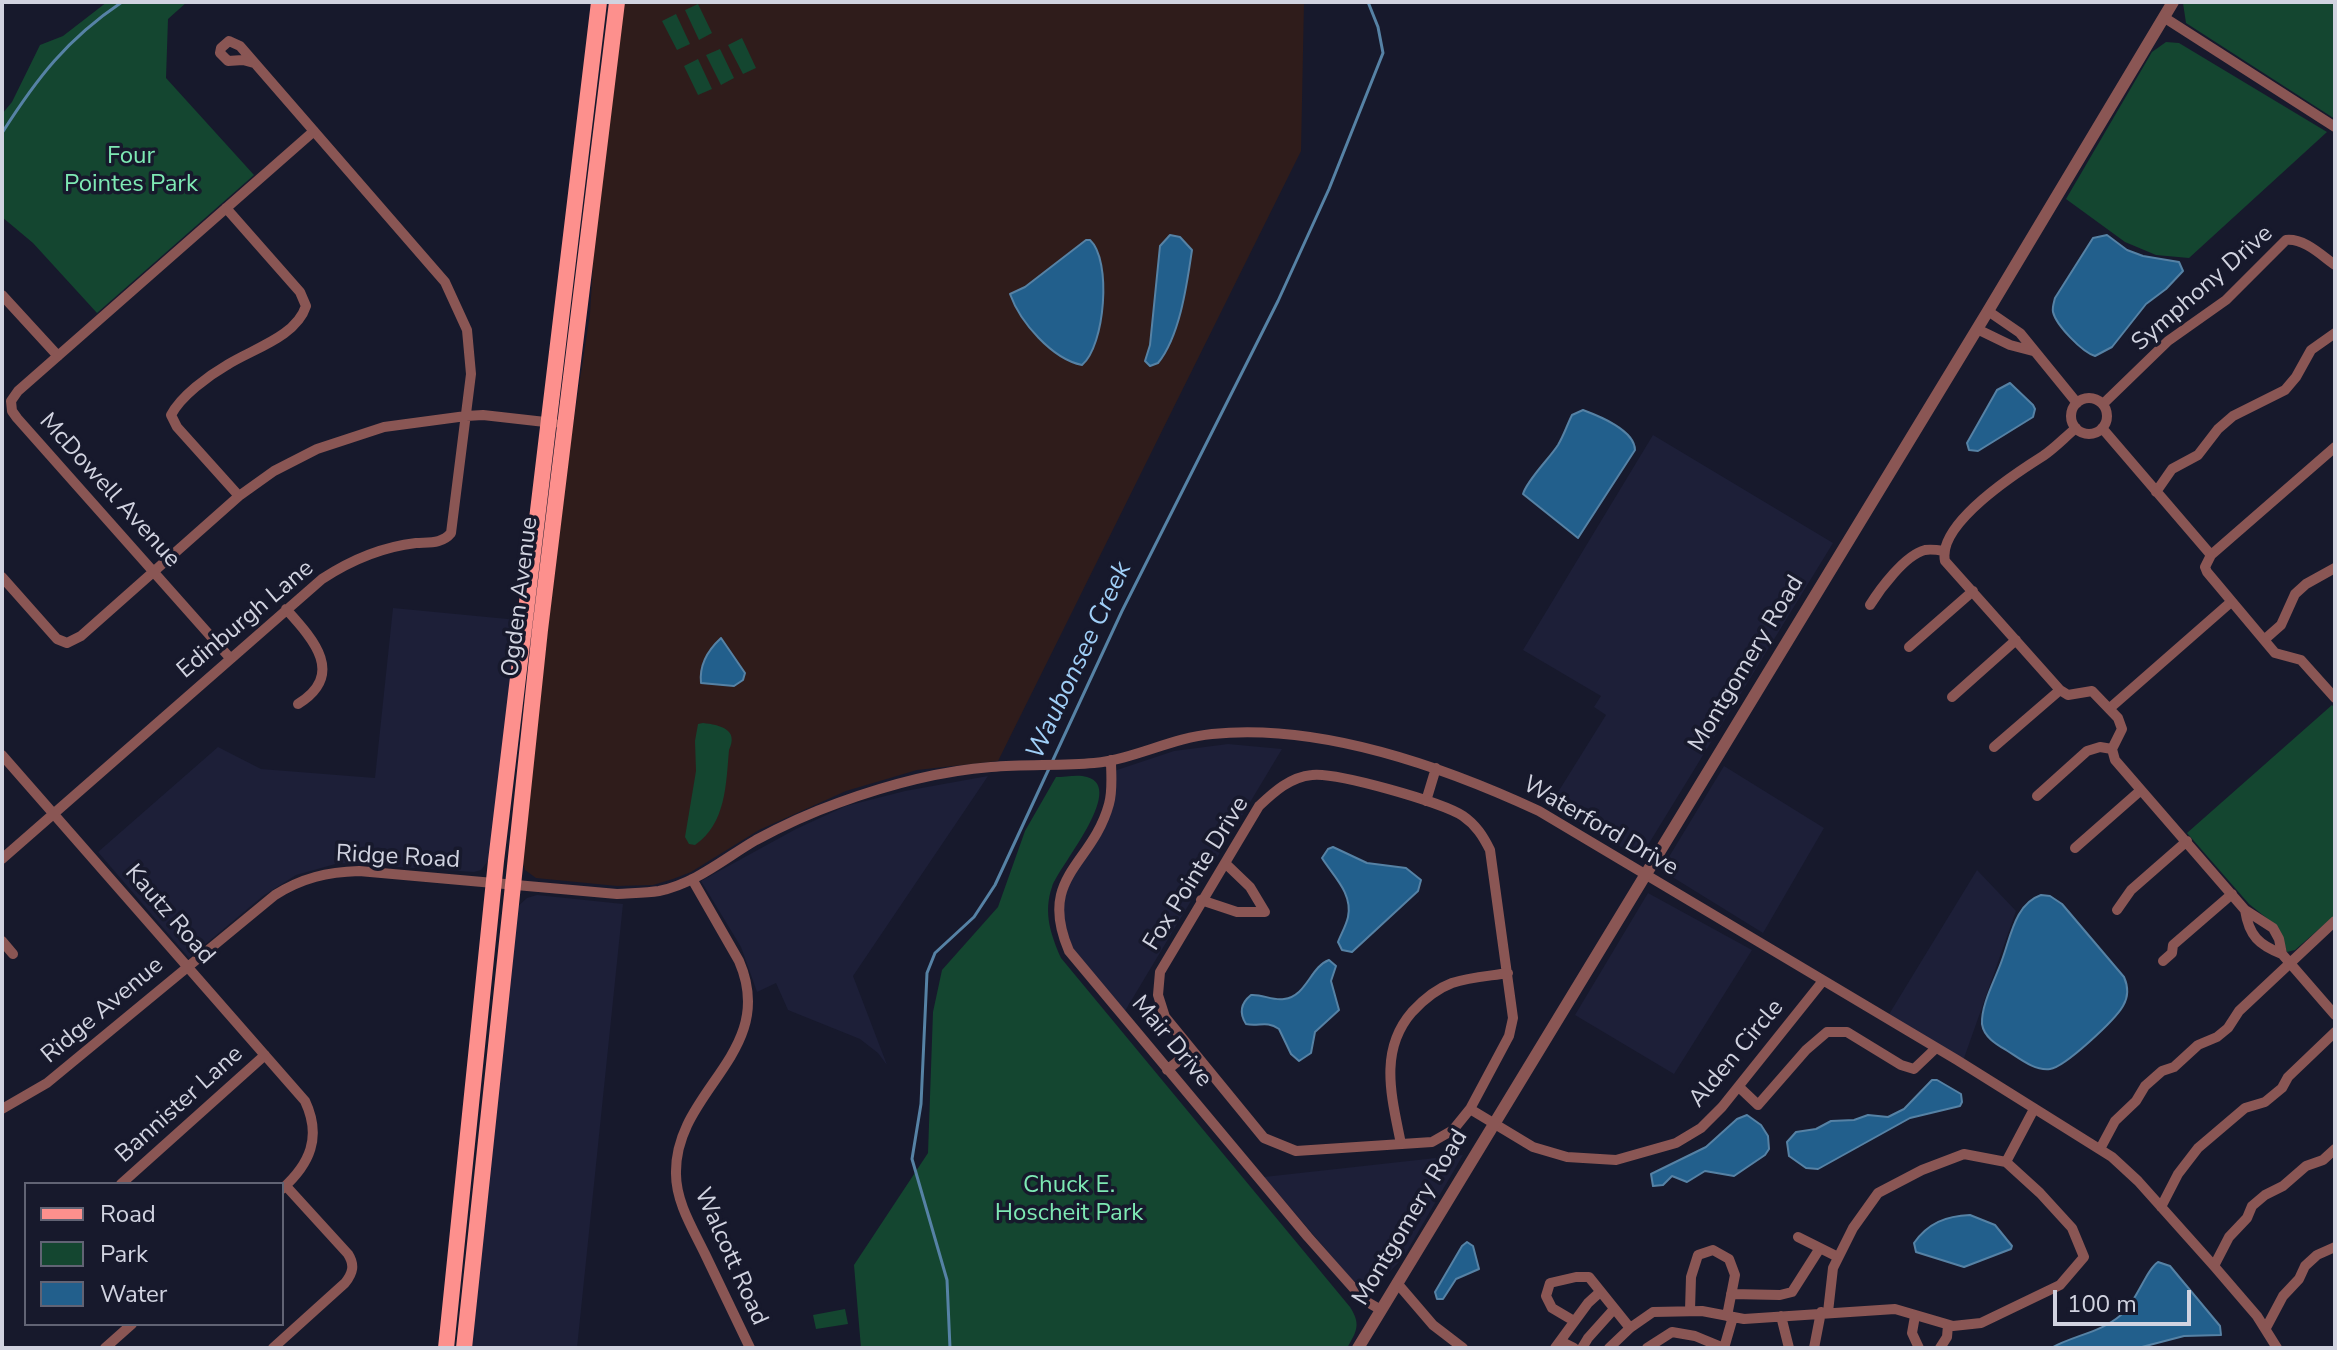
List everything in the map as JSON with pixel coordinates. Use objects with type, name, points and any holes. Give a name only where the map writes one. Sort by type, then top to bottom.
[{"type":"main road","name":"Ogden Avenue","points":[[446,1348],[493,884],[599,2]]},
{"type":"main road","name":"Ogden Avenue","points":[[464,1348],[511,886],[617,2]]},
{"type":"main road","points":[[461,1191],[479,1198]]},
{"type":"street","name":"Montgomery Road","points":[[1358,1348],[2173,2]]},
{"type":"street","points":[[2165,18],[2335,127]]},
{"type":"street","name":"Edinburgh Lane","points":[[2,859],[322,579],[356,559],[391,547],[441,541],[447,538],[453,527],[471,374],[467,330],[453,297],[434,267],[254,63]]},
{"type":"street","name":"McDowell Avenue","points":[[230,658],[12,411],[11,405],[13,396],[314,131]]},
{"type":"street","points":[[226,208],[300,292],[306,306],[292,326],[225,366],[171,415],[177,427],[239,496]]},
{"type":"street","name":"Symphony Drive","points":[[2103,404],[2168,341],[2226,300],[2286,240],[2306,244],[2335,265]]},
{"type":"street","points":[[2,295],[58,356]]},
{"type":"street","points":[[1988,311],[2020,333],[2077,403]]},
{"type":"street","points":[[1977,329],[2010,345],[2033,351]]},
{"type":"street","points":[[2156,492],[2172,469],[2198,455],[2218,429],[2233,416],[2285,390],[2311,350],[2335,333]]},
{"type":"street","points":[[2090,398],[2103,404],[2107,416],[2102,428],[2089,434],[2076,428],[2071,417],[2077,403],[2090,398]]},
{"type":"street","points":[[2,577],[57,639],[67,643],[81,636],[239,496],[293,459],[384,427],[466,416],[483,415],[565,425]]},
{"type":"street","points":[[2076,428],[2042,457],[1991,492],[1971,511],[1944,551],[1945,561],[2060,690],[2068,695],[2092,691],[2110,708],[2122,729],[2112,749],[2115,760],[2245,910],[2273,928],[2282,954]]},
{"type":"street","points":[[2102,428],[2211,555]]},
{"type":"street","points":[[2333,689],[2301,660],[2280,655],[2264,640],[2205,567],[2211,555],[2335,447]]},
{"type":"street","points":[[1870,605],[1884,582],[1917,554],[1927,550],[1944,551]]},
{"type":"street","points":[[2264,640],[2281,625],[2295,594],[2335,568]]},
{"type":"street","points":[[1909,647],[1973,591]]},
{"type":"street","points":[[2110,708],[2231,602]]},
{"type":"street","points":[[286,609],[312,637],[321,655],[318,686],[313,694],[298,704]]},
{"type":"street","points":[[1952,697],[2016,640]]},
{"type":"street","points":[[1994,747],[2060,690]]},
{"type":"street","name":"Waterford Drive","points":[[493,884],[628,893],[660,891],[692,879],[782,827],[850,798],[895,785],[950,772],[1111,760],[1194,737],[1237,733],[1330,742],[1436,768],[1471,780],[1539,811],[2100,1149],[2127,1170],[2214,1266],[2266,1328],[2277,1348]]},
{"type":"street","points":[[2037,796],[2087,751],[2100,747],[2112,749]]},
{"type":"street","name":"Kautz Road","points":[[2,755],[305,1101],[311,1113],[314,1140],[305,1164],[284,1188]]},
{"type":"street","name":"Mair Drive","points":[[1111,760],[1110,802],[1058,899],[1059,927],[1069,951],[1364,1300],[1381,1310]]},
{"type":"street","points":[[1426,801],[1436,768]]},
{"type":"street","name":"Fox Pointe Drive","points":[[1311,775],[1330,776],[1426,801],[1461,815],[1481,833],[1490,850],[1513,1026],[1470,1109],[1453,1130],[1432,1142],[1296,1151],[1264,1138],[1165,1017],[1158,995],[1160,972],[1259,806],[1274,792],[1292,781],[1311,775]]},
{"type":"street","points":[[2075,848],[2141,790]]},
{"type":"street","points":[[2117,910],[2131,890],[2187,841]]},
{"type":"street","points":[[1201,900],[1237,912],[1265,912],[1250,887],[1225,863]]},
{"type":"street","name":"Ridge Road","points":[[188,967],[275,895],[321,874],[359,871],[493,884]]},
{"type":"street","name":"Walcott Road","points":[[692,879],[739,961],[749,999],[744,1031],[735,1052],[685,1130],[676,1159],[677,1191],[750,1348]]},
{"type":"street","points":[[2163,961],[2172,953],[2173,945],[2232,894]]},
{"type":"street","points":[[2245,910],[2248,927],[2255,940],[2282,954],[2335,1015]]},
{"type":"street","points":[[2100,1149],[2115,1121],[2136,1101],[2145,1086],[2162,1071],[2174,1067],[2198,1045],[2217,1037],[2228,1028],[2239,1011],[2335,921]]},
{"type":"street","points":[[2,941],[13,954]]},
{"type":"street","name":"Ridge Avenue","points":[[2,1109],[47,1083],[188,967]]},
{"type":"street","points":[[1401,1144],[1389,1076],[1392,1050],[1403,1023],[1424,999],[1451,983],[1508,973]]},
{"type":"street","name":"Alden Circle","points":[[1493,1124],[1533,1147],[1567,1157],[1616,1160],[1676,1143],[1701,1128],[1739,1087],[1822,982]]},
{"type":"street","points":[[1739,1087],[1758,1105],[1806,1050],[1827,1032],[1847,1032],[1901,1065],[1914,1069],[1936,1048]]},
{"type":"street","points":[[2161,1207],[2178,1174],[2198,1148],[2245,1108],[2265,1102],[2282,1088],[2288,1077],[2335,1032]]},
{"type":"street","points":[[1167,1070],[1192,1050]]},
{"type":"street","name":"Bannister Lane","points":[[123,1182],[265,1055]]},
{"type":"street","points":[[1470,1109],[1493,1124]]},
{"type":"street","points":[[2006,1162],[2034,1109]]},
{"type":"street","points":[[2214,1266],[2229,1237],[2247,1218],[2252,1206],[2306,1166],[2323,1160],[2335,1149]]},
{"type":"street","points":[[1609,1348],[1653,1312],[1690,1310],[1744,1319],[1824,1312],[1895,1309],[1948,1325],[1981,1323],[2060,1285],[2084,1257],[2072,1228],[2006,1162],[1964,1154],[1922,1170],[1878,1193],[1853,1228],[1833,1268],[1824,1312],[1814,1348]]},
{"type":"street","points":[[273,1348],[345,1283],[353,1271],[348,1254],[284,1188]]},
{"type":"street","points":[[1798,1237],[1838,1257]]},
{"type":"street","points":[[2266,1328],[2283,1296],[2299,1279],[2305,1266],[2317,1255],[2335,1247]]},
{"type":"street","points":[[1731,1294],[1780,1295],[1792,1292],[1820,1248]]},
{"type":"street","points":[[1647,1348],[1672,1332],[1695,1336],[1724,1348],[1735,1275],[1729,1259],[1713,1250],[1698,1255],[1691,1277],[1690,1310]]},
{"type":"street","points":[[1574,1321],[1552,1308],[1546,1296],[1550,1283],[1589,1277],[1630,1328]]},
{"type":"street","points":[[1397,1283],[1433,1325],[1463,1348]]},
{"type":"street","points":[[1574,1348],[1558,1344],[1600,1292]]},
{"type":"street","points":[[1582,1348],[1614,1309]]},
{"type":"street","points":[[1781,1316],[1789,1348]]},
{"type":"street","points":[[1915,1316],[1912,1333],[1919,1348]]},
{"type":"street","points":[[1940,1348],[1947,1337],[1948,1325]]},
{"type":"street","points":[[116,1326],[122,1333]]},
{"type":"street","points":[[105,1348],[130,1326]]},
{"type":"shaded area","points":[[623,2],[1304,2],[1301,151],[998,761],[917,770],[846,791],[759,830],[691,872],[653,885],[617,886],[536,878],[525,870],[522,860],[564,484],[590,314],[595,231]]},
{"type":"shaded area","points":[[1653,435],[1833,543],[1640,858],[1550,805],[1606,715],[1594,707],[1601,696],[1523,650]]},
{"type":"shaded area","points":[[393,608],[518,620],[491,857],[481,870],[474,872],[339,863],[296,875],[263,896],[189,958],[98,852],[218,747],[261,769],[375,778]]},
{"type":"shaded area","points":[[1228,744],[1282,749],[1125,1011],[1074,953],[1060,909],[1075,869],[1105,817],[1111,772],[1174,751]]},
{"type":"shaded area","points":[[1724,766],[1824,828],[1763,933],[1661,870]]},
{"type":"shaded area","points":[[988,776],[853,976],[887,1065],[878,1053],[860,1039],[788,1010],[776,983],[757,992],[741,947],[701,881],[796,829],[846,806],[905,791]]},
{"type":"shaded area","points":[[1977,870],[2016,911],[1963,1061],[1888,1016]]},
{"type":"shaded area","points":[[1648,893],[1752,950],[1674,1074],[1575,1015]]},
{"type":"shaded area","points":[[537,895],[623,904],[577,1348],[470,1348],[515,909],[527,898]]},
{"type":"shaded area","points":[[1463,1155],[1403,1258],[1376,1286],[1367,1287],[1352,1280],[1264,1177]]},
{"type":"green space","name":"Four Pointes Park","points":[[107,2],[187,2],[168,19],[166,78],[254,175],[97,313],[33,243],[2,217],[2,114],[12,102],[40,45],[63,36]]},
{"type":"green space","points":[[2335,2],[2335,119],[2186,23],[2183,3]]},
{"type":"green space","points":[[698,4],[712,33],[699,40],[685,10]]},
{"type":"green space","points":[[676,14],[690,44],[677,50],[662,21]]},
{"type":"green space","points":[[742,38],[756,68],[743,74],[728,45]]},
{"type":"green space","points":[[2166,42],[2179,43],[2327,132],[2189,258],[2156,255],[2125,242],[2066,199],[2152,52]]},
{"type":"green space","points":[[720,49],[734,78],[721,85],[706,55]]},
{"type":"green space","points":[[698,59],[712,89],[698,95],[684,66]]},
{"type":"green space","points":[[2332,705],[2335,709],[2335,915],[2295,950],[2287,952],[2278,927],[2249,904],[2187,833]]},
{"type":"green space","points":[[698,724],[726,729],[732,737],[719,815],[695,845],[689,844],[685,837],[696,771],[695,741]]},
{"type":"green space","name":"Chuck E. Hoscheit Park","points":[[1056,777],[1087,777],[1097,784],[1099,796],[1087,829],[1057,877],[1049,897],[1049,924],[1061,958],[1350,1307],[1356,1318],[1356,1328],[1347,1348],[861,1348],[854,1265],[928,1153],[933,1012],[942,970],[998,907],[1025,831]]},
{"type":"green space","points":[[845,1309],[848,1324],[816,1329],[813,1315]]},
{"type":"water","points":[[1170,235],[1180,237],[1192,250],[1190,264],[1172,339],[1158,363],[1150,366],[1145,361],[1150,345],[1160,246]]},
{"type":"water","points":[[2107,235],[2127,250],[2143,256],[2179,262],[2183,271],[2146,304],[2112,347],[2095,356],[2064,331],[2053,307],[2055,298],[2093,238]]},
{"type":"water","points":[[1090,240],[1097,250],[1103,303],[1096,340],[1082,365],[1060,355],[1038,338],[1021,316],[1010,294],[1025,287]]},
{"type":"water","points":[[2010,383],[2033,405],[2033,417],[1978,451],[1969,450],[1967,443],[1997,390]]},
{"type":"water","points":[[1583,410],[1623,430],[1635,450],[1578,538],[1523,494],[1558,445],[1572,415]]},
{"type":"water","points":[[721,638],[745,673],[743,680],[734,686],[701,683],[705,658]]},
{"type":"water","points":[[1333,847],[1367,863],[1406,868],[1421,880],[1418,891],[1352,952],[1342,950],[1338,942],[1348,917],[1348,900],[1322,858]]},
{"type":"water","points":[[2041,895],[2050,896],[2062,904],[2124,977],[2127,991],[2123,1006],[2100,1032],[2078,1052],[2050,1069],[2032,1066],[1998,1045],[1988,1036],[1982,1024],[1986,1000],[2015,922],[2025,906]]},
{"type":"water","points":[[1329,960],[1336,966],[1331,981],[1339,1010],[1315,1032],[1311,1053],[1299,1061],[1291,1054],[1279,1029],[1270,1025],[1246,1024],[1242,1016],[1243,1005],[1251,995],[1280,999],[1292,997]]},
{"type":"water","points":[[1932,1080],[1961,1094],[1960,1106],[1910,1118],[1818,1169],[1806,1168],[1789,1156],[1787,1142],[1796,1132],[1816,1129],[1831,1121],[1854,1120],[1868,1115],[1888,1117],[1904,1109]]},
{"type":"water","points":[[1747,1115],[1761,1125],[1768,1136],[1769,1149],[1765,1155],[1734,1176],[1705,1171],[1687,1182],[1672,1176],[1663,1185],[1653,1186],[1651,1174],[1706,1147],[1737,1119]]},
{"type":"water","points":[[1970,1215],[1995,1225],[2012,1246],[2011,1249],[1964,1267],[1916,1252],[1914,1243],[1932,1226],[1945,1219]]},
{"type":"water","points":[[1467,1242],[1473,1246],[1479,1269],[1456,1279],[1443,1299],[1437,1299],[1435,1292]]},
{"type":"water","points":[[2158,1262],[2170,1266],[2220,1326],[2221,1335],[2184,1336],[2138,1348],[2051,1348],[2104,1326],[2121,1315]]},
{"type":"waterway","points":[[2,133],[54,61],[85,30],[122,2]]},
{"type":"waterway","name":"Waubonsee Creek","points":[[950,1348],[947,1280],[912,1159],[921,1104],[927,973],[935,953],[974,917],[995,885],[1122,611],[1278,301],[1329,189],[1383,53],[1378,27],[1368,2]]}]
